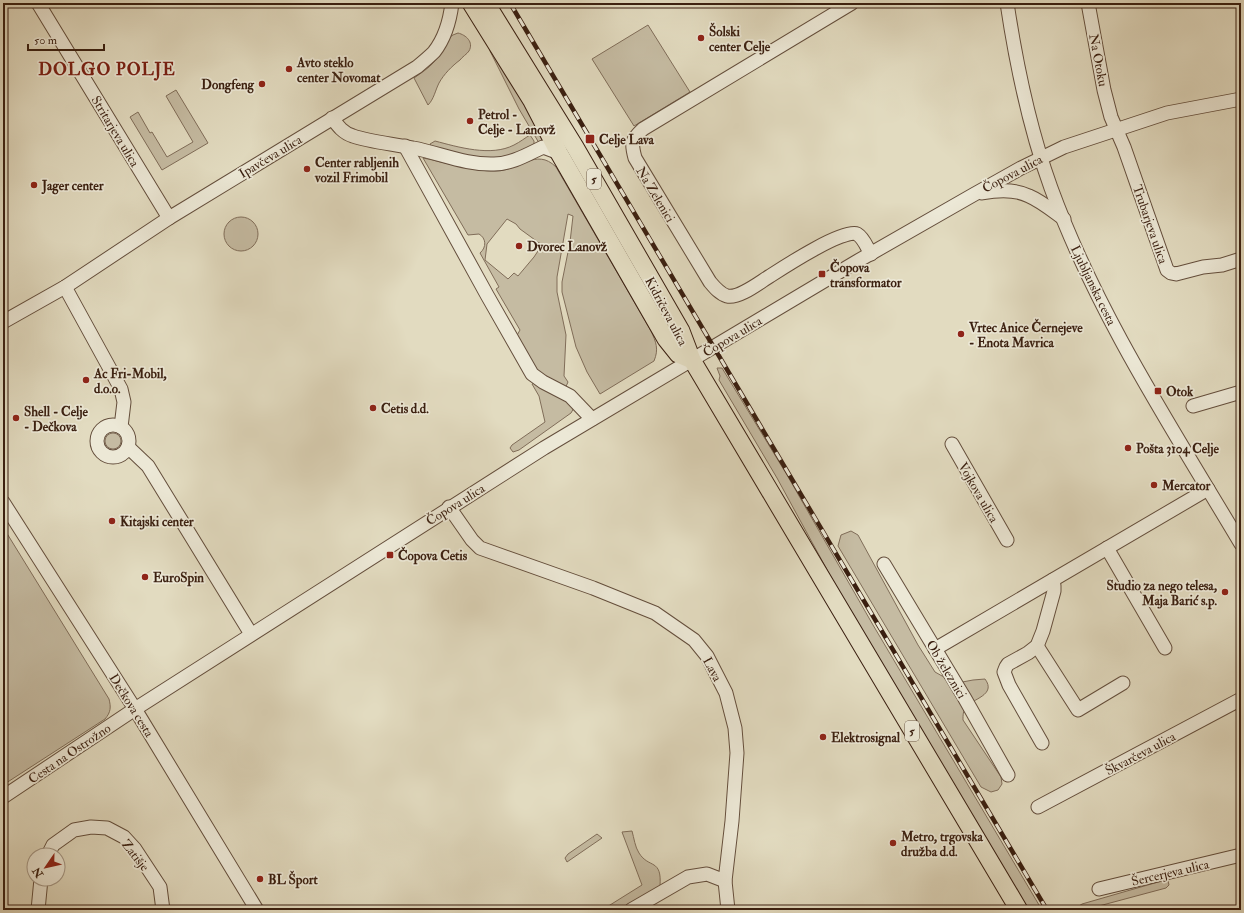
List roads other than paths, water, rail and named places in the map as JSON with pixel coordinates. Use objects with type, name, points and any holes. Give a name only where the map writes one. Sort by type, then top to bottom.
[{"type":"main road","name":"Kidričeva ulica","points":[[471,3],[532,101],[559,153],[666,339],[678,354],[692,360]]},
{"type":"main road","name":"Kidričeva ulica","points":[[486,3],[575,147],[681,331],[692,360]]},
{"type":"main road","name":"5","points":[[692,360],[1019,910]]},
{"type":"street","name":"Stritarjeva ulica","points":[[38,3],[169,218]]},
{"type":"street","name":"Ipavčeva ulica","points":[[3,322],[64,287],[169,218],[417,67],[434,52],[443,36],[450,21],[452,3]]},
{"type":"street","name":"Na Zelenici","points":[[852,3],[643,129],[634,137],[631,146],[635,158],[710,282],[718,291],[727,296],[738,295],[840,236],[856,234],[861,238],[871,254]]},
{"type":"street","name":"Ljubljanska cesta","points":[[1006,3],[1012,38],[1032,126],[1041,157],[1051,187],[1091,282],[1122,343],[1241,544]]},
{"type":"street","name":"Na Otoku","points":[[1088,3],[1104,90],[1113,123]]},
{"type":"street","name":"Čopova ulica","points":[[135,709],[449,508],[592,419],[871,254],[1041,157],[1113,123],[1241,99]]},
{"type":"street","points":[[332,118],[341,130],[352,136],[410,147],[451,158],[495,164],[513,161],[544,147],[559,153]]},
{"type":"street","name":"Trubarjeva ulica","points":[[1113,123],[1124,147],[1167,270],[1176,274],[1241,259]]},
{"type":"street","points":[[410,147],[487,296],[532,374],[543,382],[570,396],[592,419]]},
{"type":"street","points":[[973,195],[994,190],[1012,191],[1029,196],[1064,219]]},
{"type":"street","points":[[64,287],[121,389],[124,402],[121,427]]},
{"type":"street","points":[[1193,406],[1241,392]]},
{"type":"street","points":[[113,424],[125,430],[129,438],[128,447],[122,454],[114,457],[105,454],[99,447],[97,439],[104,427],[113,424]]},
{"type":"street","name":"Vojkova ulica","points":[[952,444],[1007,540]]},
{"type":"street","points":[[128,447],[148,466],[251,634]]},
{"type":"street","points":[[935,649],[1208,488]]},
{"type":"street","name":"Dečkova cesta","points":[[3,502],[135,709],[257,910]]},
{"type":"street","name":"Lava","points":[[449,508],[472,540],[480,548],[593,588],[655,613],[694,640],[707,656],[726,693],[735,728],[736,761],[732,820],[725,881],[728,910]]},
{"type":"street","points":[[1107,548],[1165,648]]},
{"type":"street","name":"Ob železnici","points":[[884,564],[1008,775]]},
{"type":"street","points":[[1042,743],[1008,685],[1004,672],[1008,664],[1028,653],[1037,646],[1043,631],[1054,590],[1053,580]]},
{"type":"street","points":[[1037,646],[1078,710],[1123,683]]},
{"type":"street","name":"Škvarčeva ulica","points":[[1038,807],[1241,699]]},
{"type":"street","name":"Cesta na Ostrožno","points":[[3,797],[135,709]]},
{"type":"street","name":"Zatišje","points":[[52,847],[74,830],[92,827],[107,828],[124,837],[135,849],[160,887],[163,910]]},
{"type":"street","name":"Šercerjeva ulica","points":[[1099,889],[1241,856]]},
{"type":"street","points":[[631,910],[688,876],[707,874],[725,881]]},
{"type":"street","points":[[38,910],[40,887]]},
{"type":"railway","points":[[510,3],[1047,910]]},
{"type":"place","name":"Šolski center Celje","points":[[701,38]]},
{"type":"place","name":"Avto steklo center Novomat","points":[[289,69]]},
{"type":"place","name":"Dongfeng","points":[[262,84]]},
{"type":"place","name":"Petrol - Celje - Lanovž","points":[[470,121]]},
{"type":"place","name":"Celje Lava","points":[[590,139]]},
{"type":"place","name":"Center rabljenih vozil Frimobil","points":[[307,169]]},
{"type":"place","name":"Jager center","points":[[34,185]]},
{"type":"place","name":"Dvorec Lanovž","points":[[519,246]]},
{"type":"place","name":"Čopova transformator","points":[[822,274]]},
{"type":"place","name":"Vrtec Anice Černejeve - Enota Mavrica","points":[[961,334]]},
{"type":"place","name":"Ac Fri-Mobil, d.o.o.","points":[[86,380]]},
{"type":"place","name":"Otok","points":[[1158,391]]},
{"type":"place","name":"Cetis d.d.","points":[[373,408]]},
{"type":"place","name":"Shell - Celje - Dečkova","points":[[16,418]]},
{"type":"place","name":"Pošta 3104 Celje","points":[[1128,448]]},
{"type":"place","name":"Mercator","points":[[1154,485]]},
{"type":"place","name":"Kitajski center","points":[[112,521]]},
{"type":"place","name":"Čopova Cetis","points":[[390,555]]},
{"type":"place","name":"EuroSpin","points":[[145,577]]},
{"type":"place","name":"Studio za nego telesa, Maja Barić s.p.","points":[[1225,592]]},
{"type":"place","name":"Elektrosignal","points":[[823,737]]},
{"type":"place","name":"Metro, trgovska družba d.d.","points":[[893,843]]},
{"type":"place","name":"BL Šport","points":[[260,879]]},
{"type":"district","name":"DOLGO POLJE","points":[[107,69]]}]
